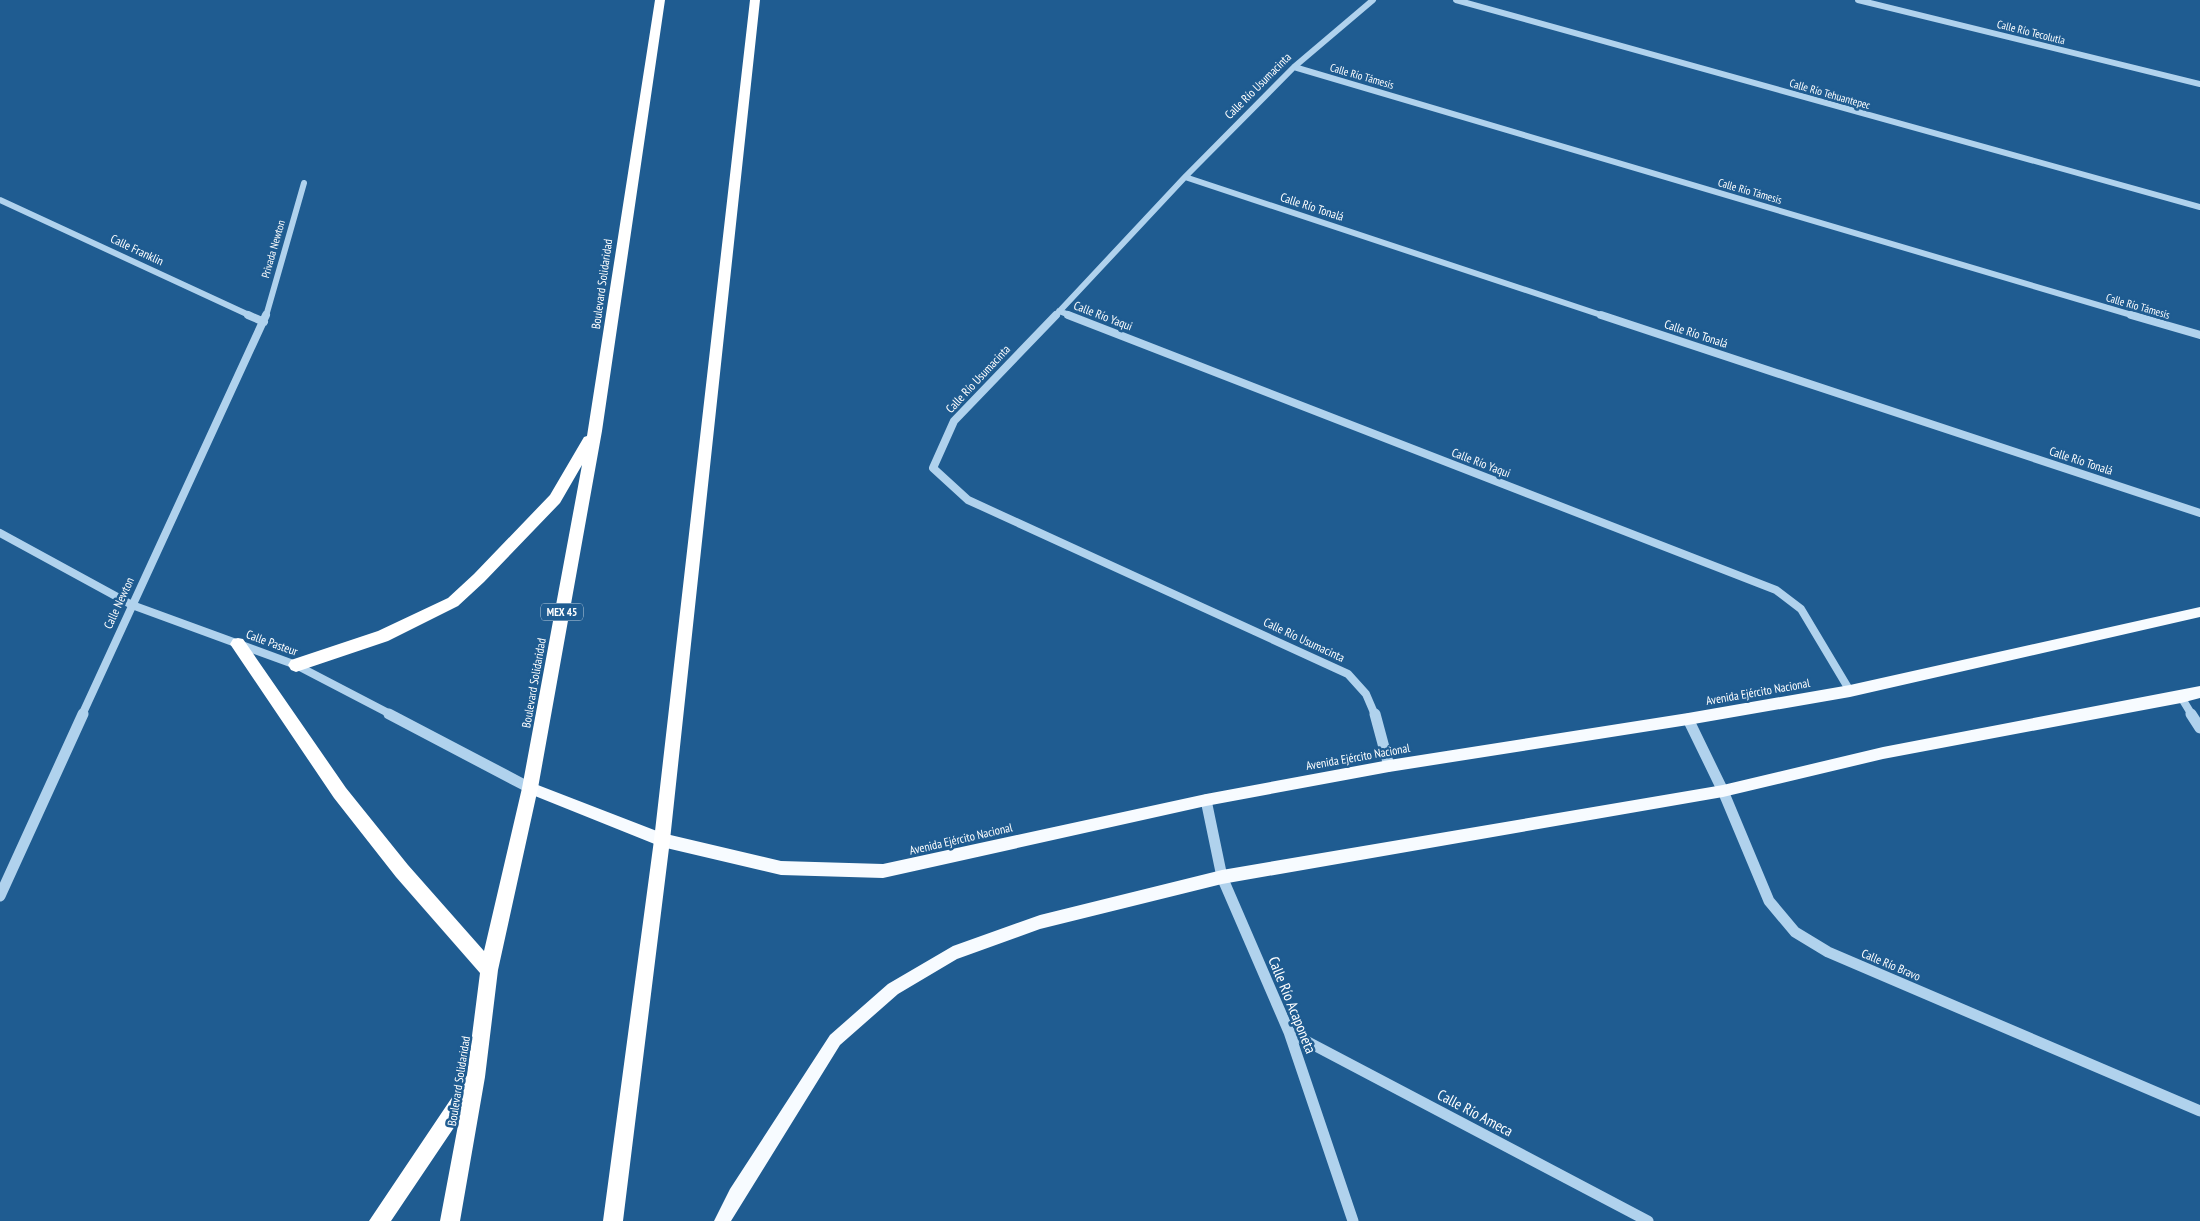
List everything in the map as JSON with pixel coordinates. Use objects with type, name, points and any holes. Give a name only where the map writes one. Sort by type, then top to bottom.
[{"type":"highway","name":"Boulevard Solidaridad","points":[[450,1221],[476,1077],[489,970],[530,788],[595,431],[660,0]]},
{"type":"highway","points":[[613,1221],[662,840],[755,0]]},
{"type":"highway","points":[[296,665],[382,636],[453,602],[479,578],[555,499],[595,431]]},
{"type":"highway","points":[[238,644],[340,793],[402,871],[489,970]]},
{"type":"highway","points":[[379,1221],[476,1077]]},
{"type":"main road","name":"Avenida Ejército Nacional","points":[[530,788],[662,840],[781,868],[883,872],[1206,800],[1389,766],[1688,720],[1850,691],[2200,612]]},
{"type":"main road","points":[[722,1221],[736,1194],[835,1040],[893,988],[952,953],[1040,922],[1222,877],[1722,791],[1883,753],[2200,692]]},
{"type":"street","name":"Calle Río Usumacinta","points":[[1373,0],[1294,66],[1185,177],[1126,242],[954,421],[933,468],[968,500],[1348,674],[1366,694],[1375,715],[1389,766]]},
{"type":"street","name":"Calle Río Tehuantepec","points":[[1456,0],[2200,207]]},
{"type":"street","name":"Calle Río Tecolutla","points":[[1858,0],[2200,84]]},
{"type":"street","name":"Calle Río Támesis","points":[[1294,66],[2200,335]]},
{"type":"street","name":"Calle Río Tonalá","points":[[1185,177],[2200,513]]},
{"type":"street","name":"Privada Newton","points":[[264,322],[304,183]]},
{"type":"street","name":"Calle Franklin","points":[[0,200],[264,322]]},
{"type":"street","name":"Calle Río Yaqui","points":[[1058,311],[1776,590],[1801,609],[1850,691]]},
{"type":"street","name":"Calle Newton","points":[[0,896],[132,605],[264,322]]},
{"type":"street","name":"Calle Pasteur","points":[[0,533],[132,605],[296,665],[530,788]]},
{"type":"street","points":[[2181,697],[2200,728]]},
{"type":"street","name":"Calle Río Bravo","points":[[1688,720],[1722,791],[1769,901],[1795,932],[1828,952],[2200,1111]]},
{"type":"street","name":"Calle Río Acaponeta","points":[[1206,800],[1222,877],[1289,1032],[1353,1221]]},
{"type":"street","name":"Calle Río Ameca","points":[[1289,1032],[1648,1221]]}]
